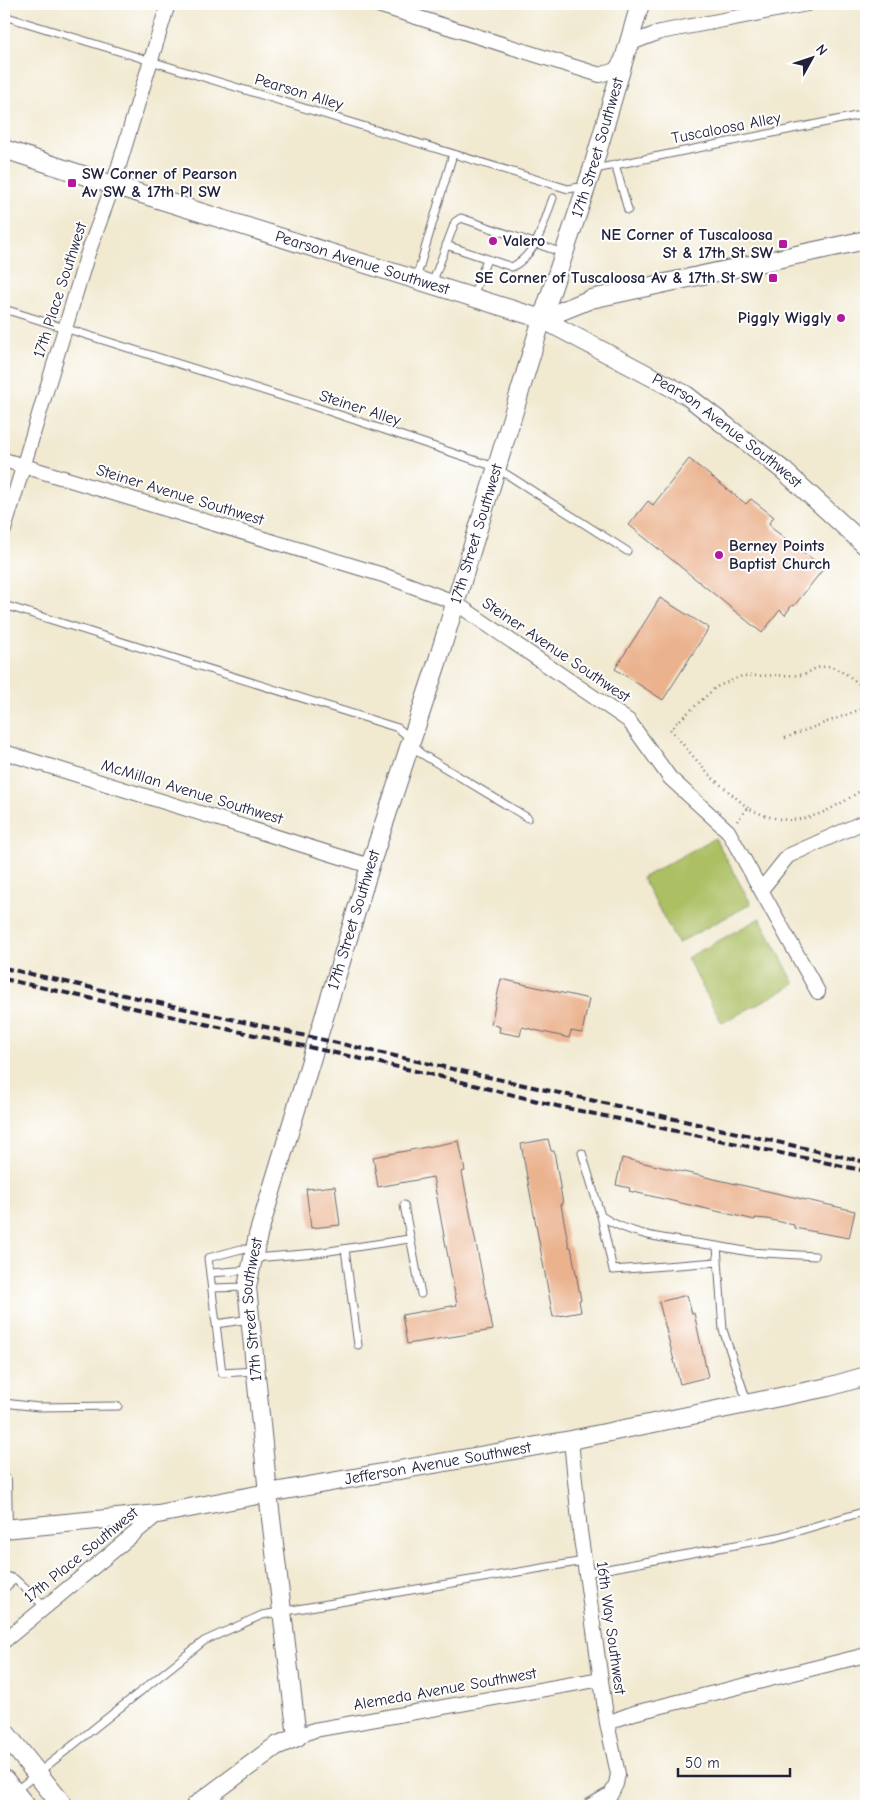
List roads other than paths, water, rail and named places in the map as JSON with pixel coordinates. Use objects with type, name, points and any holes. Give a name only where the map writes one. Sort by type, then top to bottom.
[{"type":"main road","points":[[4,1732],[63,1806]]},
{"type":"street","name":"17th Place Southwest","points":[[4,530],[87,256],[112,185],[168,4]]},
{"type":"street","points":[[375,4],[600,75],[615,70],[624,54],[634,42],[660,32],[808,4]]},
{"type":"street","name":"17th Street Southwest","points":[[297,1737],[281,1612],[250,1319],[252,1266],[370,866],[437,663],[495,467],[589,178],[640,4]]},
{"type":"street","name":"Pearson Avenue Southwest","points":[[4,149],[112,185],[542,319],[686,396],[783,470],[866,546]]},
{"type":"street","points":[[542,319],[592,299],[866,240]]},
{"type":"street","name":"Steiner Avenue Southwest","points":[[4,460],[383,575],[454,602],[628,721],[670,778],[728,831],[818,992]]},
{"type":"street","name":"McMillan Avenue Southwest","points":[[4,752],[370,866]]},
{"type":"street","points":[[761,890],[788,856],[866,821]]},
{"type":"street","name":"Jefferson Avenue Southwest","points":[[4,1529],[158,1514],[570,1440],[828,1388],[866,1376]]},
{"type":"street","name":"16th Way Southwest","points":[[570,1440],[585,1567],[607,1723],[618,1774],[611,1794],[590,1806]]},
{"type":"street","points":[[4,1482],[4,1529]]},
{"type":"street","name":"17th Place Southwest","points":[[4,1641],[158,1514]]},
{"type":"street","points":[[607,1723],[634,1713],[866,1655]]},
{"type":"street","name":"Alemeda Avenue Southwest","points":[[297,1737],[314,1730],[601,1679]]},
{"type":"street","points":[[195,1806],[276,1746],[297,1737]]},
{"type":"lane","name":"Pearson Alley","points":[[4,16],[568,190],[589,178]]},
{"type":"lane","name":"Tuscaloosa Alley","points":[[589,178],[616,164],[866,114]]},
{"type":"lane","points":[[424,282],[453,154]]},
{"type":"lane","points":[[616,164],[628,210]]},
{"type":"lane","points":[[446,245],[512,266],[524,260],[536,243],[553,198]]},
{"type":"lane","points":[[424,282],[446,245],[454,222],[460,218],[487,229],[536,243],[564,254]]},
{"type":"lane","points":[[478,256],[481,247]]},
{"type":"lane","points":[[495,261],[498,252]]},
{"type":"lane","points":[[473,297],[487,259]]},
{"type":"lane","name":"Steiner Alley","points":[[4,309],[495,467],[627,551]]},
{"type":"lane","points":[[4,606],[398,728],[411,739],[420,753],[528,818]]},
{"type":"lane","points":[[582,1154],[601,1216],[613,1270],[717,1262]]},
{"type":"lane","points":[[404,1205],[421,1294]]},
{"type":"lane","points":[[601,1216],[616,1226],[643,1234],[750,1252],[815,1256]]},
{"type":"lane","points":[[210,1274],[410,1239]]},
{"type":"lane","points":[[717,1246],[723,1330],[748,1404]]},
{"type":"lane","points":[[252,1266],[241,1249],[208,1258],[222,1373],[256,1370]]},
{"type":"lane","points":[[345,1249],[358,1345]]},
{"type":"lane","points":[[212,1288],[252,1266]]},
{"type":"lane","points":[[216,1324],[250,1319]]},
{"type":"lane","points":[[4,1403],[38,1407],[118,1406]]},
{"type":"lane","points":[[12,1794],[204,1641],[262,1615],[778,1536],[866,1511]]},
{"type":"lane","points":[[4,1575],[16,1579],[45,1607]]},
{"type":"lane","points":[[4,1589],[16,1579]]},
{"type":"railway","points":[[4,968],[866,1162]]},
{"type":"railway","points":[[4,979],[438,1076],[557,1106],[866,1171]]},
{"type":"place","name":"SW Corner of Pearson Av SW & 17th Pl SW","points":[[72,183]]},
{"type":"place","name":"Valero","points":[[493,241]]},
{"type":"place","name":"NE Corner of Tuscaloosa St & 17th St SW","points":[[783,244]]},
{"type":"place","name":"SE Corner of Tuscaloosa Av & 17th St SW","points":[[773,278]]},
{"type":"place","name":"Piggly Wiggly","points":[[841,318]]},
{"type":"place","name":"Berney Points Baptist Church","points":[[719,555]]}]
